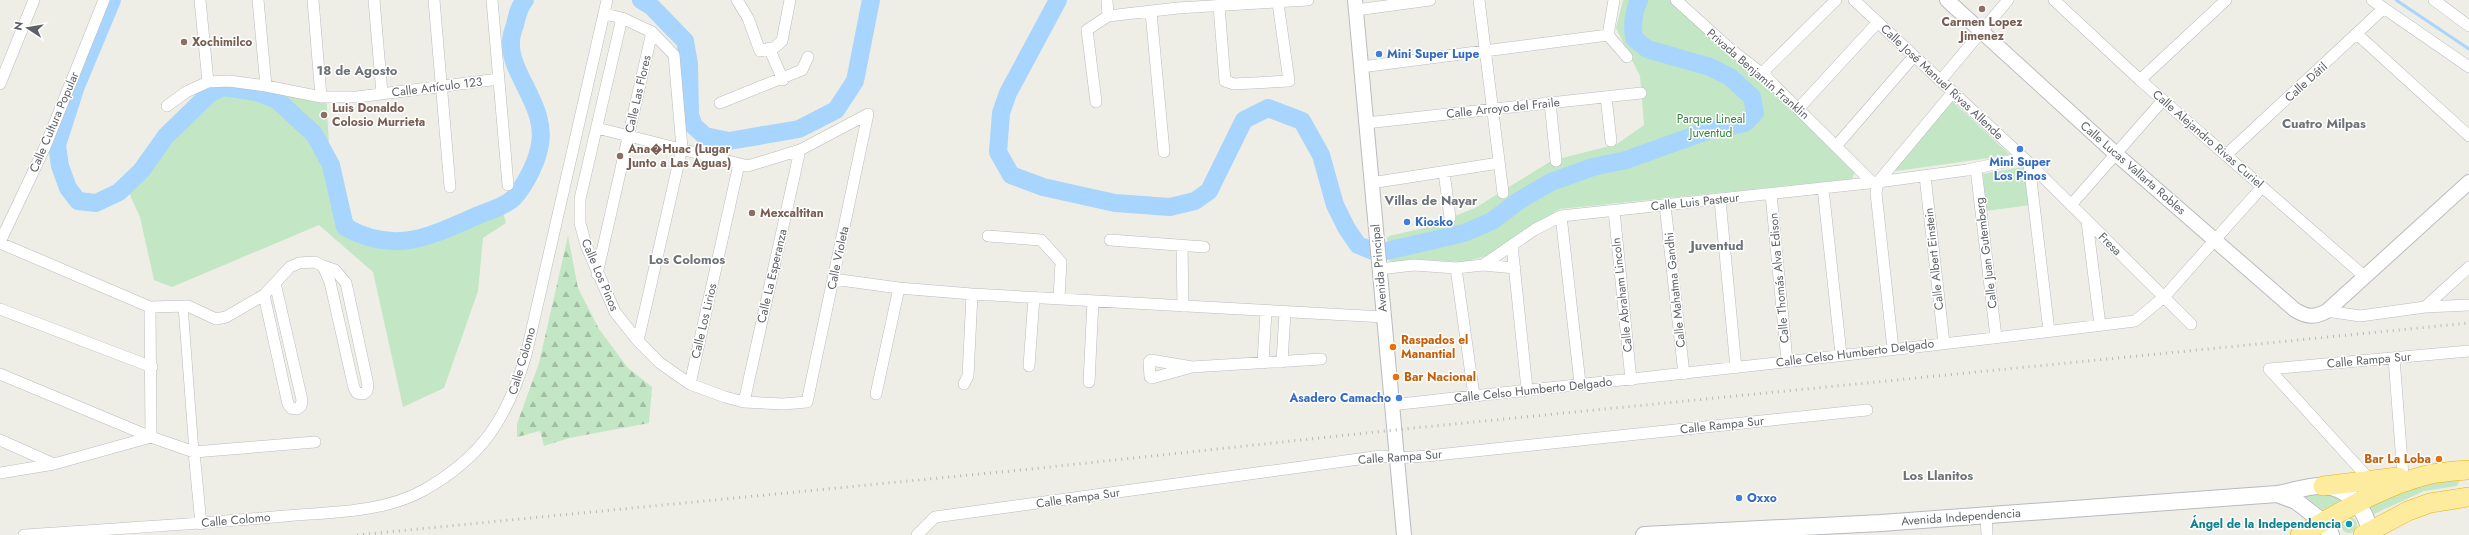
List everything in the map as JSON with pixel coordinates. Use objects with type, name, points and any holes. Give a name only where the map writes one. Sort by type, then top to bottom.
[{"type":"highway","points":[[2323,486],[2403,476],[2428,475],[2469,470]]},
{"type":"highway","points":[[2300,535],[2327,528],[2357,502],[2395,485],[2428,475]]},
{"type":"highway","points":[[2367,534],[2415,508],[2430,503],[2469,497]]},
{"type":"main road","points":[[2323,486],[2345,492],[2357,502],[2365,514],[2367,534]]},
{"type":"main road","name":"Avenida Independencia","points":[[1644,535],[1804,531],[1986,514],[2277,494],[2323,486]]},
{"type":"main road","name":"Avenida Independencia","points":[[2277,494],[2296,501],[2327,528]]},
{"type":"street","points":[[0,84],[34,0]]},
{"type":"street","name":"Calle Cultura Popular","points":[[0,243],[44,147],[104,0]]},
{"type":"street","points":[[200,0],[208,82]]},
{"type":"street","points":[[258,0],[266,86]]},
{"type":"street","points":[[313,0],[321,97]]},
{"type":"street","points":[[374,0],[382,93]]},
{"type":"street","points":[[434,0],[450,187]]},
{"type":"street","points":[[492,0],[508,185]]},
{"type":"street","points":[[737,0],[748,18],[760,51],[775,47],[782,41],[790,0]]},
{"type":"street","points":[[1107,0],[1108,16]]},
{"type":"street","points":[[1096,102],[1087,30],[1108,16],[1151,12],[1178,4],[1219,6],[1243,2],[1278,3],[1308,0]]},
{"type":"street","points":[[1355,5],[1430,0]]},
{"type":"street","points":[[1479,0],[1491,109],[1503,193]]},
{"type":"street","points":[[1608,36],[1614,0]]},
{"type":"street","name":"Privada Benjamín Franklin","points":[[1676,0],[1729,48],[1764,75],[1876,182]]},
{"type":"street","points":[[1764,75],[1767,68],[1836,0]]},
{"type":"street","name":"Calle José Manuel Rivas Allende","points":[[1854,0],[2026,161]]},
{"type":"street","name":"Calle Lucas Vallarta Robles","points":[[1947,0],[2116,154],[2295,310],[2305,315],[2316,317],[2327,311]]},
{"type":"street","points":[[1940,81],[1982,33],[2008,0]]},
{"type":"street","name":"Calle Alejandro Rivas Curiel","points":[[2054,0],[2140,80],[2364,276]]},
{"type":"street","points":[[2140,80],[2226,0]]},
{"type":"street","points":[[2372,0],[2469,67]]},
{"type":"street","points":[[2434,0],[2469,26]]},
{"type":"street","points":[[1219,6],[1225,81],[1234,84],[1289,81],[1278,3]]},
{"type":"street","name":"Avenida Principal","points":[[1355,5],[1404,535]]},
{"type":"street","points":[[606,8],[622,18],[652,32],[674,55],[682,148],[638,341]]},
{"type":"street","name":"Calle Colomo","points":[[24,535],[201,524],[355,510],[408,497],[423,490],[453,471],[489,436],[512,399],[526,355],[606,8]]},
{"type":"street","name":"Calle Dátil","points":[[2226,155],[2358,35],[2384,8]]},
{"type":"street","points":[[1151,12],[1164,152]]},
{"type":"street","name":"Calle Los Pinos","points":[[622,18],[579,210],[582,232],[597,274],[615,312],[638,341],[660,363],[690,384],[744,402],[783,404],[807,402]]},
{"type":"street","points":[[1799,108],[1878,22]]},
{"type":"street","name":"Calle Las Flores","points":[[597,274],[652,32]]},
{"type":"street","points":[[2358,35],[2469,136]]},
{"type":"street","points":[[1361,67],[1608,36]]},
{"type":"street","points":[[1608,36],[1627,56]]},
{"type":"street","points":[[769,48],[783,80]]},
{"type":"street","points":[[1837,145],[1914,56]]},
{"type":"street","points":[[720,103],[783,80],[802,70],[808,57]]},
{"type":"street","name":"Calle Artículo 123","points":[[167,106],[186,92],[208,82],[229,81],[266,86],[321,97],[357,97],[499,79]]},
{"type":"street","points":[[1893,349],[1876,182],[1953,92]]},
{"type":"street","name":"Calle Arroyo del Fraile","points":[[1366,123],[1641,93]]},
{"type":"street","points":[[1606,97],[1611,141]]},
{"type":"street","points":[[2071,205],[2163,100]]},
{"type":"street","points":[[1550,102],[1556,161]]},
{"type":"street","name":"Calle Violeta","points":[[800,150],[868,114],[807,402]]},
{"type":"street","points":[[597,128],[682,148],[748,166],[800,150]]},
{"type":"street","name":"Calle La Esperanza","points":[[744,402],[800,150]]},
{"type":"street","points":[[2026,161],[2049,331]]},
{"type":"street","name":"Calle Luis Pasteur","points":[[1379,267],[1414,265],[1456,268],[1483,265],[1534,230],[1561,216],[1876,182],[2026,161]]},
{"type":"street","name":"Fresa","points":[[2026,161],[2190,324]]},
{"type":"street","points":[[1372,183],[1499,163]]},
{"type":"street","name":"Calle Los Lirios","points":[[690,384],[739,164]]},
{"type":"street","name":"Calle Juan Gutemberg","points":[[1976,169],[1996,337]]},
{"type":"street","points":[[1444,172],[1450,218]]},
{"type":"street","name":"Calle Albert Einstein","points":[[1925,176],[1944,343]]},
{"type":"street","points":[[2327,311],[2469,182]]},
{"type":"street","name":"Calle Celso Humberto Delgado","points":[[1391,405],[1580,383],[1631,380],[1841,354],[2135,321],[2164,297],[2262,187]]},
{"type":"street","points":[[1822,188],[1841,354]]},
{"type":"street","name":"Calle Thomás Alva Edison","points":[[1771,194],[1787,361]]},
{"type":"street","points":[[1720,200],[1736,368]]},
{"type":"street","name":"Calle Mahatma Gandhi","points":[[1665,205],[1684,374]]},
{"type":"street","name":"Calle Abraham Lincoln","points":[[1614,210],[1631,380]]},
{"type":"street","points":[[1561,216],[1580,383]]},
{"type":"street","points":[[2087,221],[2100,325]]},
{"type":"street","points":[[988,236],[1041,240],[1061,262],[1059,298]]},
{"type":"street","points":[[1110,240],[1204,247]]},
{"type":"street","points":[[0,243],[150,307],[183,306],[216,319],[226,317],[264,295],[290,267],[299,263],[315,262],[335,270],[346,283],[368,385],[368,391],[363,394],[357,393],[354,388],[330,282],[323,266]]},
{"type":"street","points":[[1182,245],[1183,306]]},
{"type":"street","points":[[1512,245],[1527,389]]},
{"type":"street","points":[[1483,265],[1515,268]]},
{"type":"street","points":[[2425,307],[2469,267]]},
{"type":"street","points":[[1456,268],[1474,396]]},
{"type":"street","points":[[833,279],[899,288],[972,294],[1384,317]]},
{"type":"street","points":[[264,295],[288,404],[291,408],[296,409],[301,406],[302,400],[275,283]]},
{"type":"street","points":[[876,394],[899,288]]},
{"type":"street","points":[[964,384],[968,376],[972,294]]},
{"type":"street","points":[[1029,366],[1034,297]]},
{"type":"street","points":[[1089,382],[1093,301]]},
{"type":"street","points":[[2327,311],[2360,316],[2425,307],[2469,305]]},
{"type":"street","points":[[183,306],[201,524]]},
{"type":"street","points":[[150,307],[152,367],[151,437]]},
{"type":"street","points":[[0,308],[152,367]]},
{"type":"street","points":[[1264,363],[1266,311]]},
{"type":"street","points":[[1282,362],[1285,312]]},
{"type":"street","name":"Calle Rampa Sur","points":[[2370,480],[2269,369],[2469,351]]},
{"type":"street","points":[[2394,358],[2403,476]]},
{"type":"street","points":[[1192,367],[1321,359]]},
{"type":"street","points":[[0,374],[151,437],[194,452],[315,442]]},
{"type":"street","name":"Calle Rampa Sur","points":[[917,535],[935,517],[1382,456],[1397,458],[1867,410]]},
{"type":"street","points":[[0,473],[54,464],[151,437]]},
{"type":"street","points":[[0,440],[54,464]]},
{"type":"street","points":[[1986,514],[1987,535]]},
{"type":"green space","name":"Parque Lineal Juventud","points":[[1623,0],[1674,0],[1854,166],[1856,170],[1852,179],[1560,209],[1487,256],[1463,262],[1411,259],[1395,263],[1389,260],[1387,238],[1389,236],[1424,228],[1475,208],[1551,161],[1617,144],[1644,125],[1640,76],[1616,28]]},
{"type":"green space","points":[[229,76],[326,92],[329,139],[337,189],[346,210],[360,226],[379,235],[406,235],[418,233],[443,225],[500,200],[506,223],[483,238],[478,291],[444,388],[403,407],[373,272],[319,225],[172,287],[154,280],[140,217],[129,193]]},
{"type":"green space","points":[[1951,100],[2010,155],[1889,172]]},
{"type":"green space","points":[[2027,166],[2031,205],[1986,211],[1983,174]]},
{"type":"green space","points":[[568,236],[578,288],[599,329],[628,368],[652,387],[649,423],[569,438],[544,446],[540,431],[517,437],[517,424],[539,363]]},
{"type":"green space","points":[[2429,480],[2460,480],[2457,486],[2424,491],[2374,514],[2369,504]]},
{"type":"green space","points":[[2322,489],[2343,501],[2323,510],[2303,495]]},
{"type":"green space","points":[[2346,517],[2352,517],[2357,522],[2355,531],[2352,533],[2346,533],[2341,528],[2341,522]]},
{"type":"waterway","points":[[112,0],[76,86],[57,145],[60,166],[68,188],[78,201],[96,203],[119,192],[141,171],[166,136],[209,94],[223,87],[257,92],[277,100],[314,134],[331,165],[345,227],[379,240],[395,241],[425,237],[502,206],[515,197],[532,170],[539,149],[541,134],[539,120],[516,67],[512,54],[511,42],[518,11],[525,0]]},
{"type":"waterway","points":[[641,0],[651,6],[685,41],[689,64],[690,115],[694,126],[705,136],[729,141],[799,129],[836,110],[855,81],[871,0]]},
{"type":"waterway","points":[[1058,0],[1008,93],[1001,113],[998,152],[1011,175],[1043,187],[1115,203],[1170,207],[1195,201],[1209,191],[1244,120],[1268,108],[1302,121],[1321,155],[1335,205],[1347,229],[1358,245],[1378,253],[1464,233],[1492,221],[1520,200],[1551,182],[1593,167],[1626,160],[1707,131],[1745,123],[1755,113],[1752,97],[1730,77],[1710,67],[1647,49],[1634,38],[1633,28],[1635,9],[1639,0]]},
{"type":"waterway","points":[[2396,0],[2469,49]]},
{"type":"railway","points":[[357,535],[1031,469],[1394,430],[2469,323]]},
{"type":"place","name":"Carmen Lopez Jimenez","points":[[1982,9]]},
{"type":"place","name":"Xochimilco","points":[[184,42]]},
{"type":"place","name":"Mini Super Lupe","points":[[1379,54]]},
{"type":"place","name":"Luis Donaldo Colosio Murrieta","points":[[324,115]]},
{"type":"place","name":"Mini Super Los Pinos","points":[[2020,149]]},
{"type":"place","name":"Ana�Huac (Lugar Junto a Las Aguas)","points":[[620,156]]},
{"type":"place","name":"Mexcaltitan","points":[[752,213]]},
{"type":"place","name":"Kiosko","points":[[1407,222]]},
{"type":"place","name":"Raspados el Manantial","points":[[1393,347]]},
{"type":"place","name":"Bar Nacional","points":[[1396,377]]},
{"type":"place","name":"Asadero Camacho","points":[[1399,398]]},
{"type":"place","name":"Bar La Loba","points":[[2439,459]]},
{"type":"place","name":"Oxxo","points":[[1739,498]]},
{"type":"place","name":"Ángel de la Independencia","points":[[2349,524]]},
{"type":"district","name":"18 de Agosto","points":[[357,70]]},
{"type":"district","name":"Cuatro Milpas","points":[[2324,123]]},
{"type":"district","name":"Villas de Nayar","points":[[1431,200]]},
{"type":"district","name":"Juventud","points":[[1717,245]]},
{"type":"district","name":"Los Colomos","points":[[687,259]]},
{"type":"district","name":"Los Llanitos","points":[[1938,475]]}]
